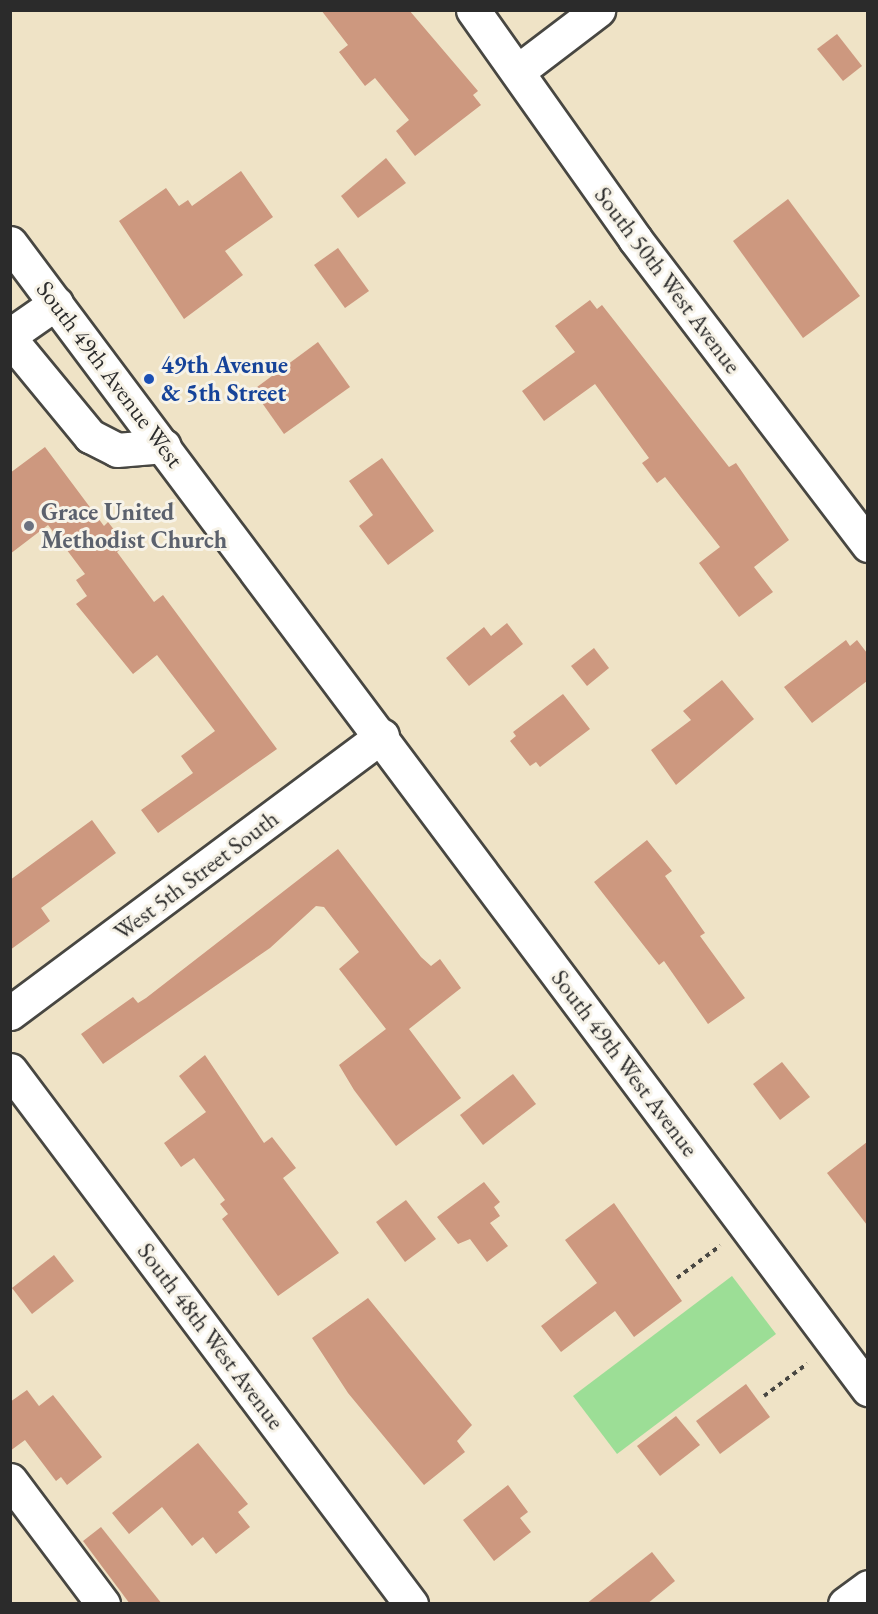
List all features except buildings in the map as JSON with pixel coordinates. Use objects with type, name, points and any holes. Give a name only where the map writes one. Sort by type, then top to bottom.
[{"type":"street","name":"South 50th West Avenue","points":[[473,10],[635,239],[867,545]]},
{"type":"street","points":[[518,71],[598,10]]},
{"type":"street","name":"South 49th Avenue West","points":[[10,243],[382,736]]},
{"type":"street","points":[[56,303],[10,337],[90,436],[117,450],[164,446]]},
{"type":"street","name":"West 5th Street South","points":[[10,1013],[382,736]]},
{"type":"street","name":"South 49th West Avenue","points":[[382,736],[867,1389]]},
{"type":"street","name":"South 48th West Avenue","points":[[10,1070],[411,1604]]},
{"type":"street","points":[[10,1480],[103,1604]]},
{"type":"street","points":[[844,1604],[867,1587]]},
{"type":"path","points":[[677,1278],[747,1227]]},
{"type":"path","points":[[764,1396],[834,1344]]},
{"type":"green space","points":[[732,1276],[776,1334],[617,1454],[573,1396]]},
{"type":"place","name":"49th Avenue & 5th Street","points":[[149,379]]},
{"type":"place","name":"Grace United Methodist Church","points":[[29,526]]}]
